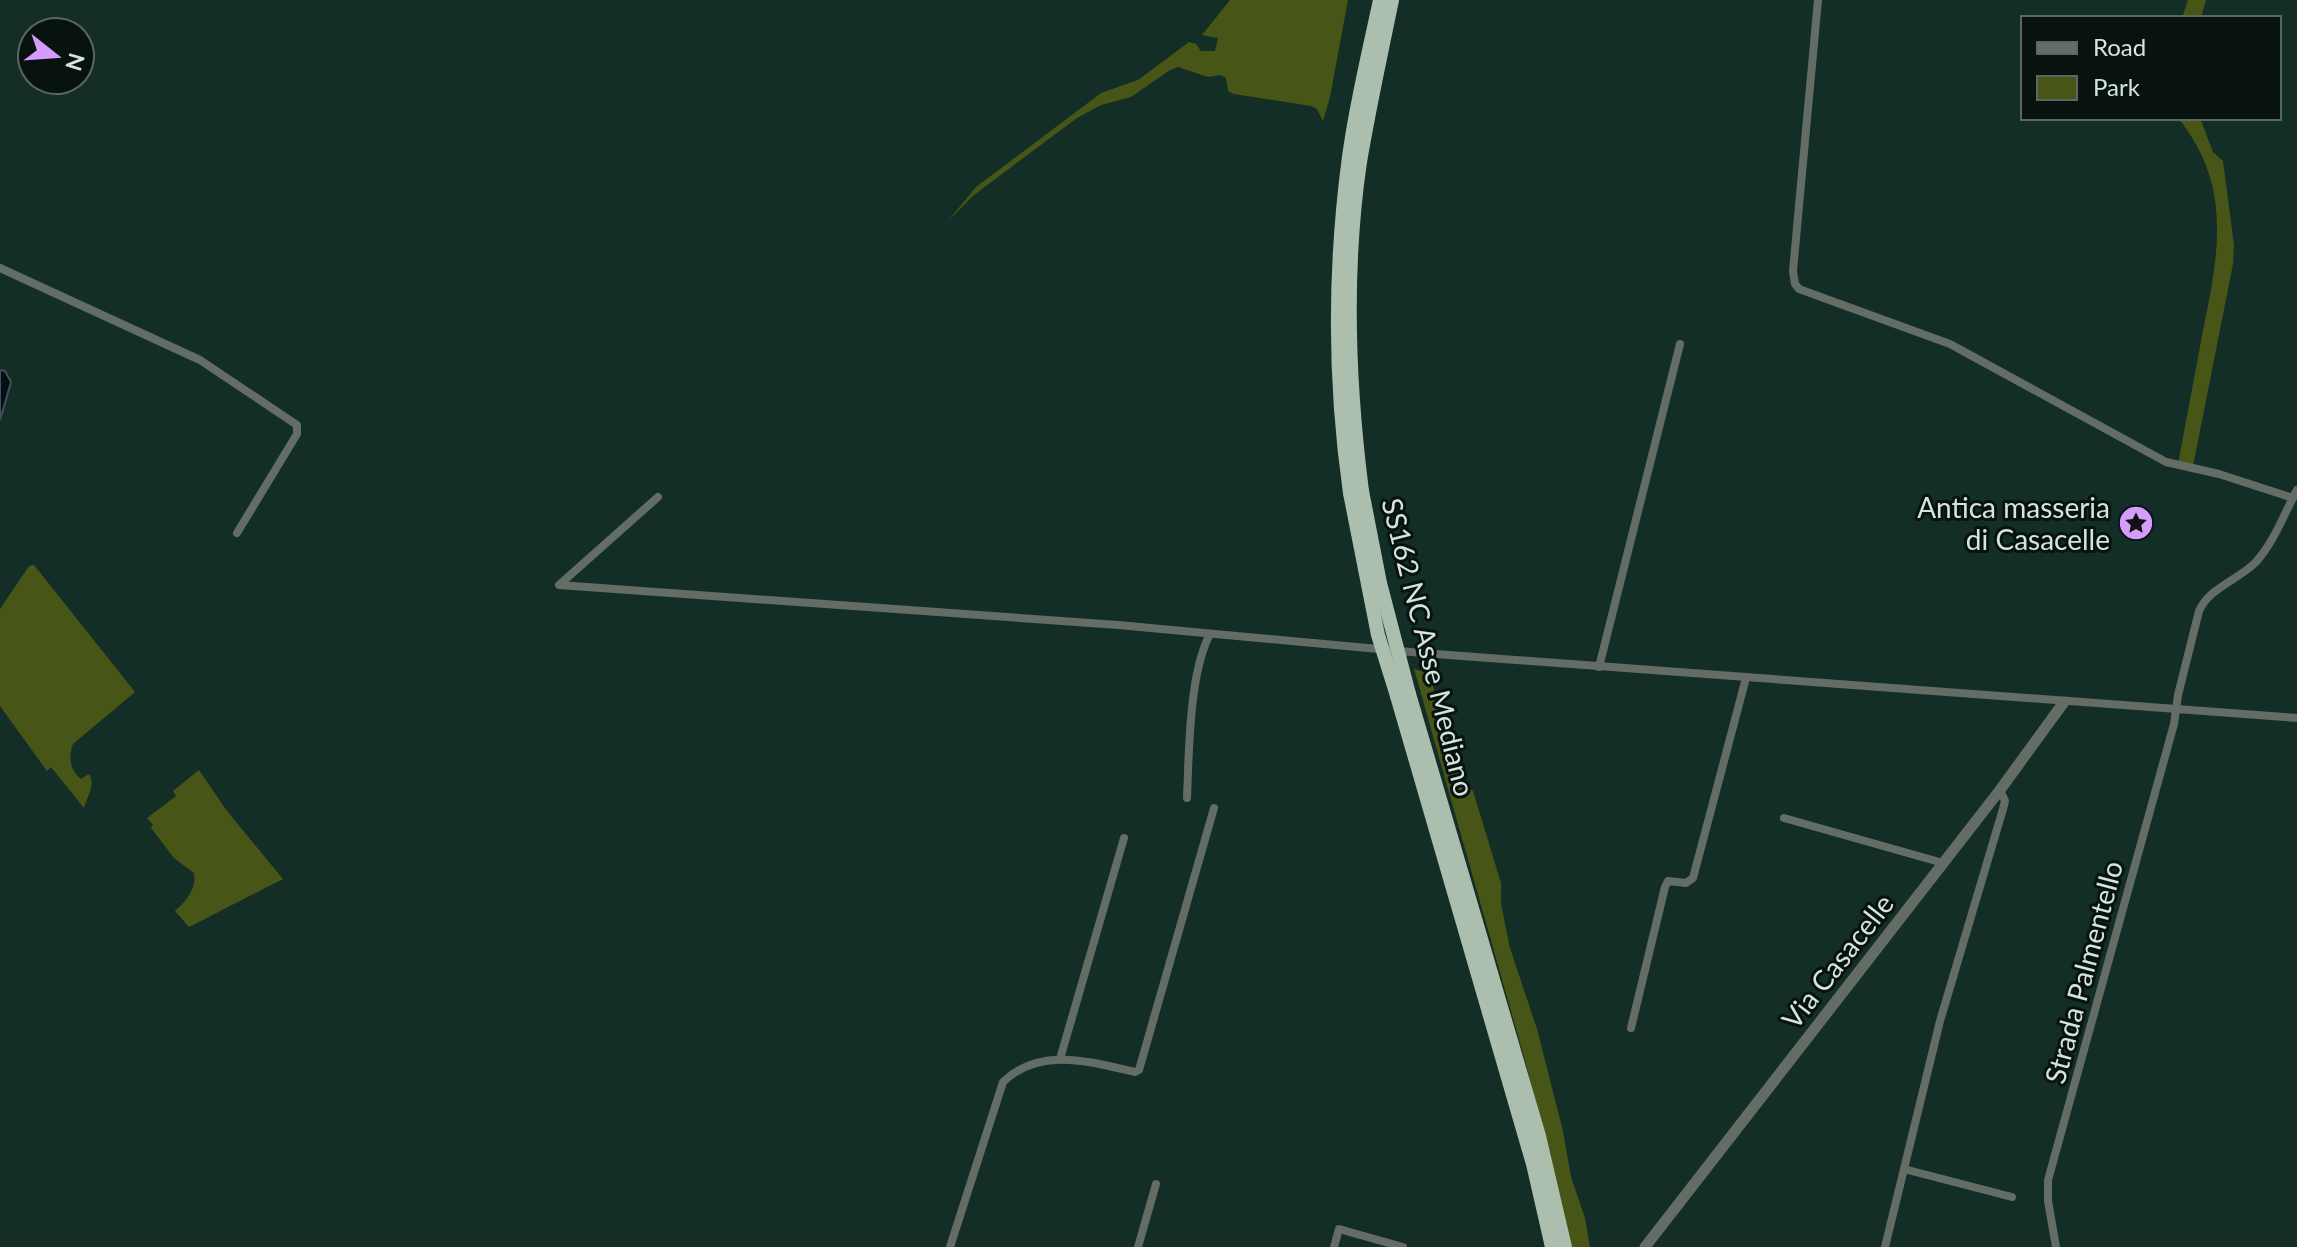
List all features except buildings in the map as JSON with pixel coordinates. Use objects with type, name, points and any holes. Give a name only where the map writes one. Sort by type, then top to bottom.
[{"type":"highway","name":"SS162 NC Asse Mediano","points":[[1388,0],[1360,164],[1343,319],[1352,391],[1356,492],[1380,583],[1403,695],[1533,1164],[1552,1247]]},
{"type":"highway","name":"SS162 NC Asse Mediano","points":[[1403,695],[1539,1136],[1565,1247]]},
{"type":"street","points":[[1818,0],[1793,271],[1795,284],[1808,294],[1950,344],[2166,462],[2295,494]]},
{"type":"street","points":[[0,268],[200,360],[297,425],[297,434],[237,533]]},
{"type":"street","points":[[1599,667],[1680,344]]},
{"type":"street","name":"Strada Palmentello","points":[[2056,1247],[2048,1201],[2048,1180],[2204,599],[2234,581],[2260,557],[2295,494]]},
{"type":"street","points":[[658,497],[559,585],[1118,625],[1209,636],[1599,667],[2297,718]]},
{"type":"street","points":[[1187,798],[1195,694],[1203,647],[1209,636]]},
{"type":"street","points":[[1631,1028],[1665,887],[1668,881],[1686,883],[1693,878],[1746,678]]},
{"type":"street","name":"Via Casacelle","points":[[1645,1247],[2000,790],[2064,702]]},
{"type":"street","points":[[1885,1247],[1940,1021],[2003,809],[2005,801],[2000,790]]},
{"type":"street","points":[[950,1247],[1003,1082],[1027,1065],[1060,1059],[1135,1072],[1142,1067],[1214,808]]},
{"type":"street","points":[[1784,818],[1943,863]]},
{"type":"street","points":[[1060,1059],[1124,838]]},
{"type":"street","points":[[1904,1169],[2012,1197]]},
{"type":"street","points":[[1138,1247],[1156,1184]]},
{"type":"street","points":[[1334,1247],[1339,1229],[1403,1247]]},
{"type":"green space","points":[[1230,0],[1348,0],[1323,121],[1317,109],[1311,106],[1234,94],[1228,91],[1226,78],[1221,75],[1208,77],[1178,67],[1131,97],[1101,105],[1077,118],[974,195],[948,221],[976,187],[1101,93],[1138,80],[1189,42],[1196,44],[1201,51],[1215,51],[1218,38],[1202,35]]},
{"type":"green space","points":[[2188,0],[2206,0],[2202,16],[2183,16]]},
{"type":"green space","points":[[2179,120],[2201,120],[2213,152],[2223,161],[2234,245],[2233,264],[2193,466],[2178,464],[2213,278],[2217,223],[2208,170],[2196,144]]},
{"type":"green space","points":[[34,565],[135,692],[73,744],[70,759],[74,772],[81,779],[89,774],[91,778],[84,808],[51,767],[47,771],[0,706],[0,609],[29,566]]},
{"type":"green space","points":[[1414,669],[1426,672],[1432,683],[1461,782],[1473,791],[1501,883],[1501,904],[1510,948],[1537,1029],[1590,1247],[1572,1247],[1526,1064]]},
{"type":"green space","points":[[199,770],[227,811],[283,879],[189,927],[175,911],[192,889],[194,873],[174,858],[147,818],[176,796],[173,791]]},
{"type":"shaded area","points":[[0,370],[5,371],[11,382],[0,420]]},
{"type":"place","name":"Antica masseria di Casacelle","points":[[2136,523]]}]
